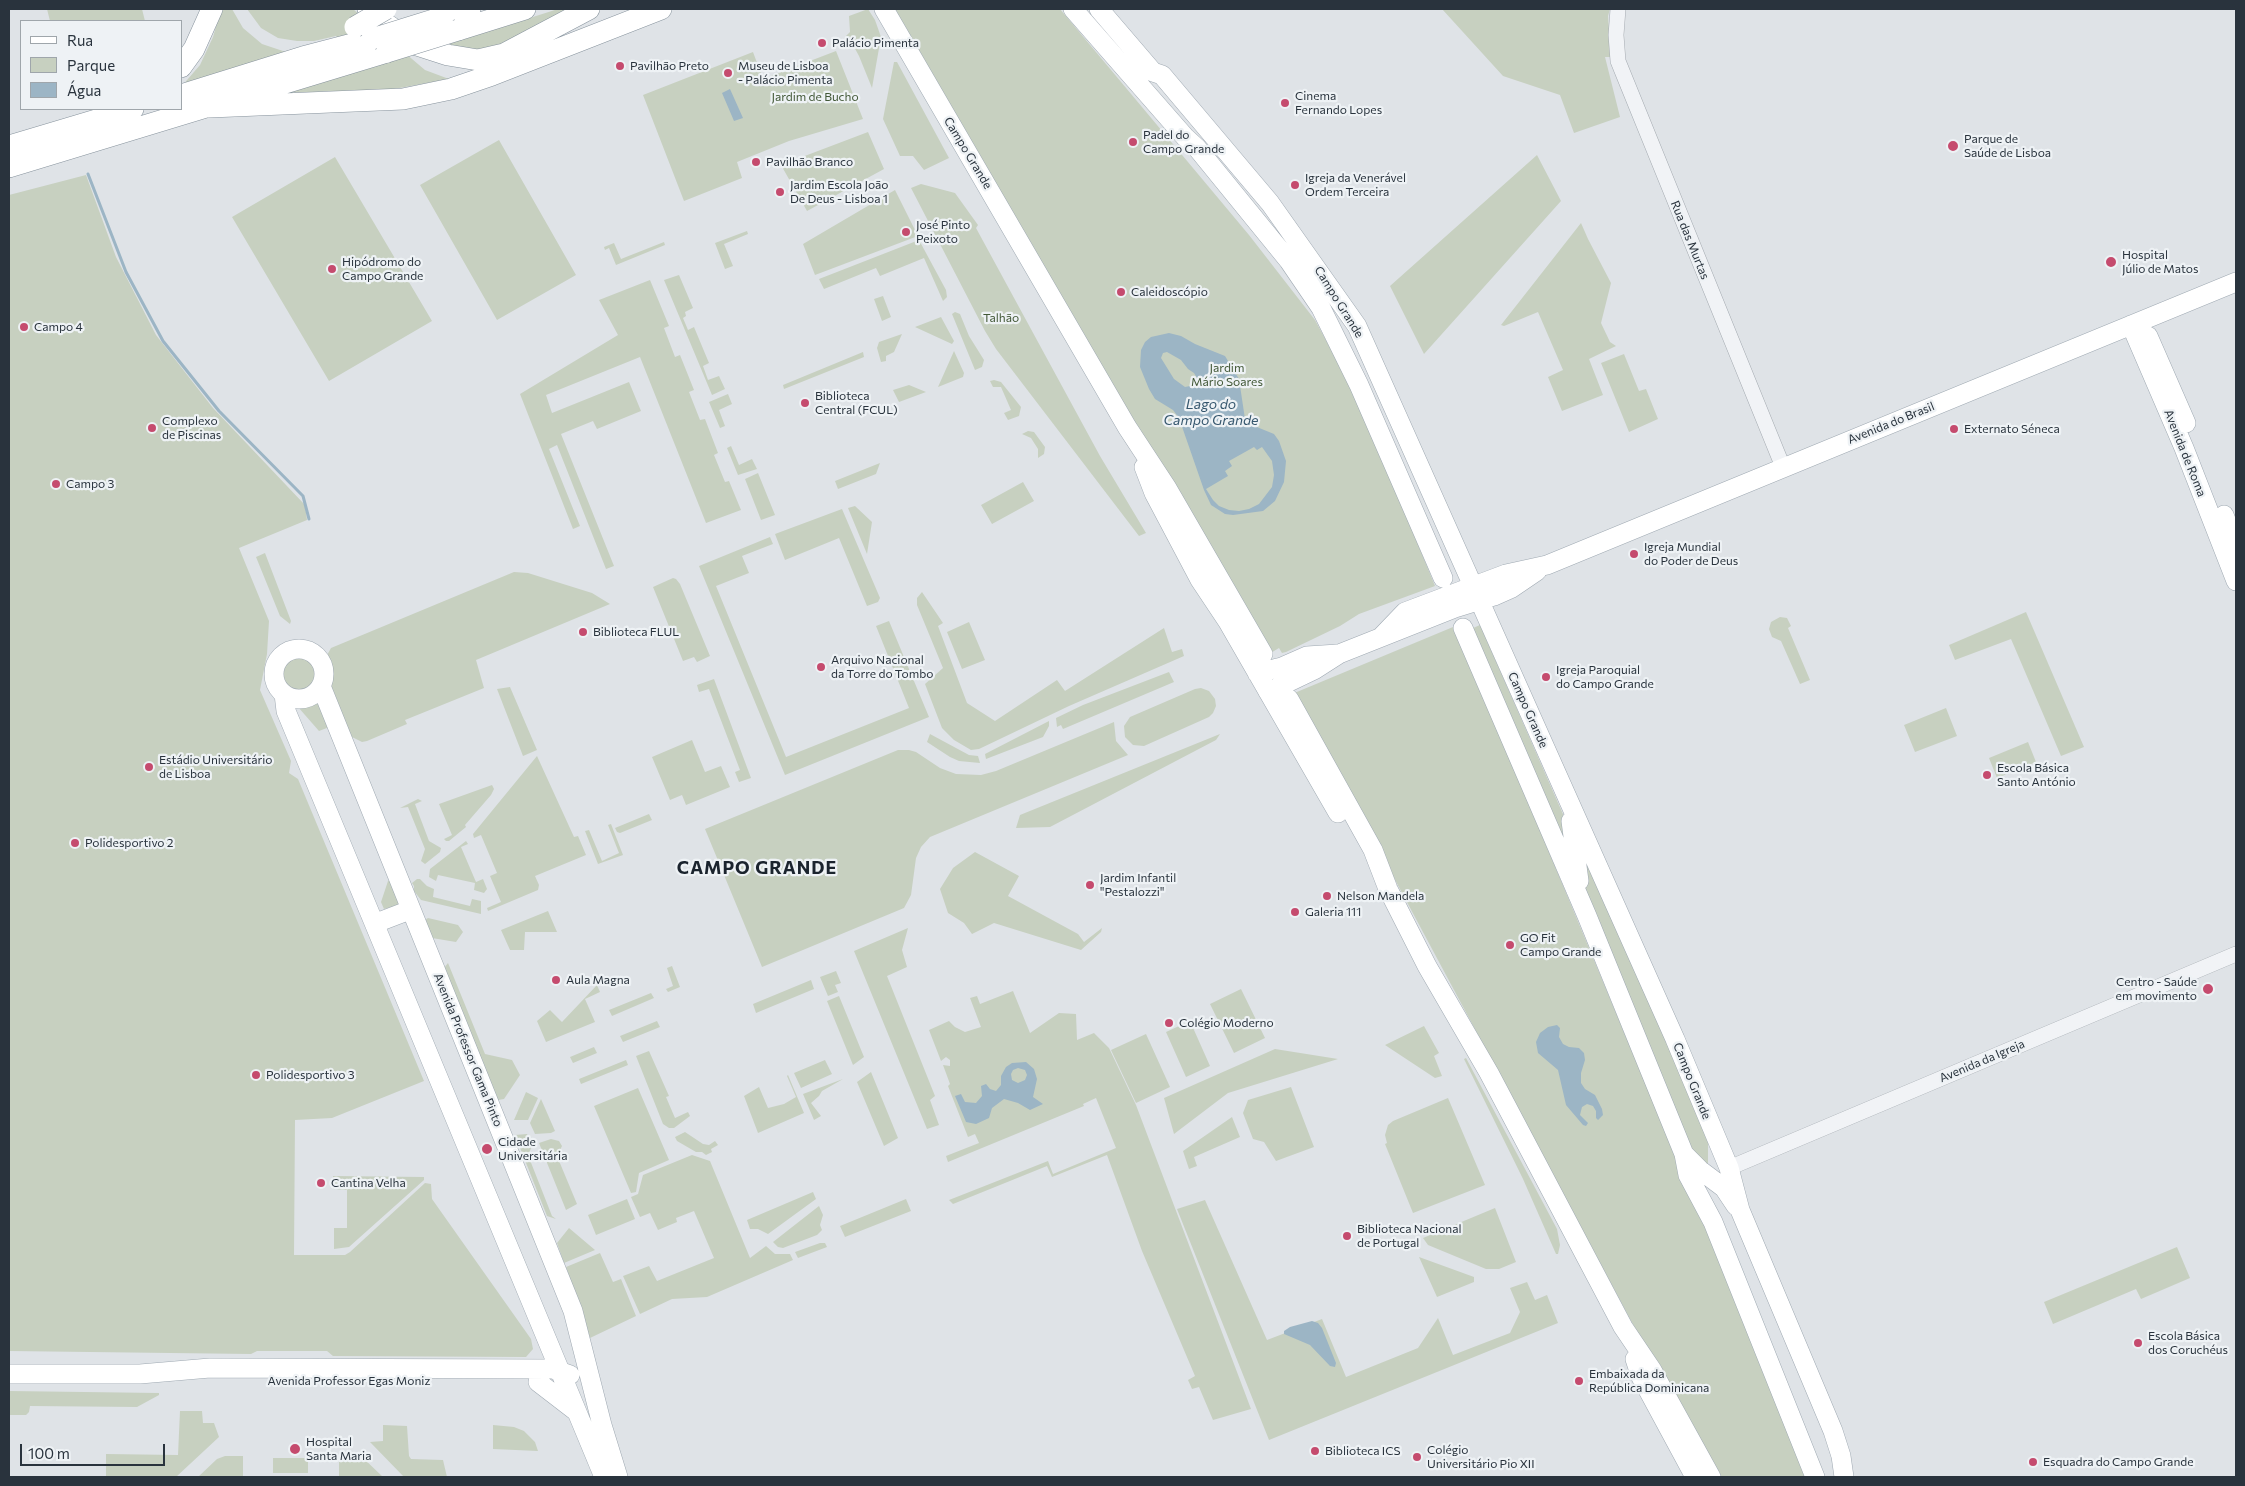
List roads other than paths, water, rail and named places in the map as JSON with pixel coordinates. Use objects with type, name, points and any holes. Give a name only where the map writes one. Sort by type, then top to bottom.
[{"type":"highway","points":[[182,66],[194,48],[212,9]]},
{"type":"highway","points":[[368,9],[435,60],[446,65],[492,75]]},
{"type":"highway","points":[[303,57],[386,9]]},
{"type":"highway","points":[[451,24],[470,9]]},
{"type":"highway","points":[[9,167],[210,107],[379,46],[451,24],[525,9]]},
{"type":"highway","points":[[417,45],[462,58],[478,60],[492,58],[590,9]]},
{"type":"highway","points":[[210,107],[403,99],[451,89],[492,75],[661,9]]},
{"type":"highway","points":[[182,95],[303,57],[379,46]]},
{"type":"highway","points":[[9,146],[130,110]]},
{"type":"main road","name":"Campo Grande","points":[[884,9],[1127,427],[1167,488],[1263,654]]},
{"type":"main road","name":"Campo Grande","points":[[1073,9],[1185,137],[1197,148],[1289,261],[1321,308],[1360,385],[1444,578]]},
{"type":"main road","name":"Campo Grande","points":[[1099,9],[1153,72],[1162,76],[1210,130],[1297,238],[1357,326],[1675,1039],[1717,1144],[1729,1168],[1740,1210],[1833,1432],[1841,1456],[1844,1477]]},
{"type":"main road","points":[[1153,72],[1190,130],[1197,148]]},
{"type":"main road","name":"Avenida do Brasil","points":[[1339,654],[1476,594],[1512,588],[1547,565],[2236,282]]},
{"type":"main road","points":[[1321,308],[1396,412]]},
{"type":"main road","points":[[2157,353],[2165,311]]},
{"type":"main road","name":"Avenida de Roma","points":[[2136,323],[2157,353],[2236,545]]},
{"type":"main road","name":"Avenida de Roma","points":[[2136,323],[2236,581]]},
{"type":"main road","name":"Campo Grande","points":[[1127,427],[1154,493],[1200,580],[1228,622],[1362,854],[1388,889]]},
{"type":"main road","points":[[1463,628],[1587,916],[1684,1154],[1688,1175],[1713,1222],[1815,1477]]},
{"type":"main road","points":[[284,694],[300,699],[308,697],[321,686],[324,672],[319,659],[305,649],[293,649],[280,656],[273,672],[274,680],[284,694],[286,711],[548,1339],[558,1375],[578,1413],[604,1477]]},
{"type":"main road","points":[[1257,673],[1282,667],[1307,656],[1339,654]]},
{"type":"main road","points":[[1268,692],[1314,670],[1339,654]]},
{"type":"main road","name":"Avenida Professor Gama Pinto","points":[[321,686],[562,1283],[580,1337],[602,1425],[618,1477]]},
{"type":"main road","name":"Campo Grande","points":[[1289,699],[1372,850],[1388,889],[1427,966],[1489,1073],[1624,1328],[1652,1370],[1711,1477]]},
{"type":"main road","points":[[1570,803],[1578,876],[1587,916]]},
{"type":"main road","points":[[376,923],[410,910]]},
{"type":"main road","points":[[1713,1222],[1710,1206],[1717,1144]]},
{"type":"main road","points":[[1684,1154],[1700,1170],[1724,1188],[1740,1210]]},
{"type":"main road","points":[[1712,1178],[1729,1168]]},
{"type":"main road","name":"Campo Grande","points":[[1624,1328],[1641,1377],[1695,1477]]},
{"type":"main road","points":[[548,1339],[560,1344],[580,1337]]},
{"type":"main road","points":[[558,1375],[580,1337]]},
{"type":"main road","points":[[548,1339],[535,1376],[578,1413]]},
{"type":"main road","name":"Avenida Professor Egas Moniz","points":[[9,1374],[140,1374],[204,1380],[258,1375],[558,1375]]},
{"type":"main road","points":[[558,1375],[574,1376],[580,1382],[602,1425]]},
{"type":"street","name":"Rua das Murtas","points":[[1618,9],[1616,35],[1618,61],[1783,467]]},
{"type":"street","name":"Avenida da Igreja","points":[[1729,1168],[2236,954]]},
{"type":"water","points":[[730,89],[743,118],[734,121],[722,93]]},
{"type":"water","name":"Lago do Campo Grande","points":[[1169,333],[1181,336],[1225,356],[1239,379],[1247,423],[1274,434],[1279,441],[1286,461],[1284,482],[1275,501],[1263,511],[1233,515],[1225,514],[1211,505],[1179,418],[1173,410],[1155,399],[1140,367],[1141,350],[1145,342],[1151,337]],"holes":[[[1167,352],[1181,360],[1194,373],[1197,378],[1195,385],[1185,387],[1174,379],[1161,358],[1163,353]],[[1254,447],[1257,450],[1262,447],[1272,461],[1274,475],[1272,487],[1259,504],[1249,509],[1239,511],[1219,506],[1206,489],[1228,476],[1225,471],[1232,466],[1229,461]]]},
{"type":"water","points":[[1557,1025],[1560,1028],[1559,1037],[1563,1044],[1579,1048],[1584,1053],[1585,1060],[1581,1073],[1581,1083],[1585,1089],[1595,1095],[1602,1109],[1603,1115],[1598,1120],[1593,1106],[1587,1104],[1582,1107],[1580,1115],[1588,1123],[1586,1126],[1566,1105],[1558,1070],[1538,1053],[1536,1042],[1540,1033],[1548,1027]]},
{"type":"water","points":[[1026,1062],[1034,1069],[1037,1079],[1033,1097],[1043,1104],[1030,1110],[1018,1103],[1004,1099],[992,1108],[989,1118],[976,1124],[966,1122],[955,1096],[961,1094],[965,1102],[976,1103],[982,1096],[981,1086],[986,1084],[990,1089],[996,1091],[1001,1085],[1001,1076],[1006,1067],[1012,1063]],"holes":[[[1018,1068],[1025,1070],[1027,1075],[1025,1080],[1018,1083],[1012,1080],[1011,1074],[1013,1070]]]},
{"type":"water","points":[[1312,1321],[1318,1323],[1322,1328],[1336,1363],[1335,1367],[1330,1366],[1310,1345],[1284,1334],[1284,1331],[1290,1327]]},
{"type":"waterway","points":[[88,174],[126,272],[163,341],[219,411],[303,496],[309,519]]},
{"type":"place","name":"Palácio Pimenta","points":[[822,43]]},
{"type":"place","name":"Pavilhão Preto","points":[[620,66]]},
{"type":"place","name":"Museu de Lisboa - Palácio Pimenta","points":[[728,73]]},
{"type":"place","name":"Cinema Fernando Lopes","points":[[1285,103]]},
{"type":"place","name":"Padel do Campo Grande","points":[[1133,142]]},
{"type":"place","name":"Parque de Saúde de Lisboa","points":[[1953,146]]},
{"type":"place","name":"Pavilhão Branco","points":[[756,162]]},
{"type":"place","name":"Igreja da Venerável Ordem Terceira","points":[[1295,185]]},
{"type":"place","name":"Jardim Escola João De Deus - Lisboa 1","points":[[780,192]]},
{"type":"place","name":"José Pinto Peixoto","points":[[906,232]]},
{"type":"place","name":"Hospital Júlio de Matos","points":[[2111,262]]},
{"type":"place","name":"Hipódromo do Campo Grande","points":[[332,269]]},
{"type":"place","name":"Caleidoscópio","points":[[1121,292]]},
{"type":"place","name":"Campo 4","points":[[24,327]]},
{"type":"place","name":"Biblioteca Central (FCUL)","points":[[805,403]]},
{"type":"place","name":"Complexo de Piscinas","points":[[152,428]]},
{"type":"place","name":"Externato Séneca","points":[[1954,429]]},
{"type":"place","name":"Campo 3","points":[[56,484]]},
{"type":"place","name":"Igreja Mundial do Poder de Deus","points":[[1634,554]]},
{"type":"place","name":"Biblioteca FLUL","points":[[583,632]]},
{"type":"place","name":"Arquivo Nacional da Torre do Tombo","points":[[821,667]]},
{"type":"place","name":"Igreja Paroquial do Campo Grande","points":[[1546,677]]},
{"type":"place","name":"Estádio Universitário de Lisboa","points":[[149,767]]},
{"type":"place","name":"Escola Básica Santo António","points":[[1987,775]]},
{"type":"place","name":"Polidesportivo 2","points":[[75,843]]},
{"type":"place","name":"Jardim Infantil \"Pestalozzi\"","points":[[1090,885]]},
{"type":"place","name":"Nelson Mandela","points":[[1327,896]]},
{"type":"place","name":"Galeria 111","points":[[1295,912]]},
{"type":"place","name":"GO Fit Campo Grande","points":[[1510,945]]},
{"type":"place","name":"Aula Magna","points":[[556,980]]},
{"type":"place","name":"Centro - Saúde em movimento","points":[[2208,989]]},
{"type":"place","name":"Colégio Moderno","points":[[1169,1023]]},
{"type":"place","name":"Polidesportivo 3","points":[[256,1075]]},
{"type":"place","name":"Cidade Universitária","points":[[487,1149]]},
{"type":"place","name":"Cantina Velha","points":[[321,1183]]},
{"type":"place","name":"Biblioteca Nacional de Portugal","points":[[1347,1236]]},
{"type":"place","name":"Escola Básica dos Coruchéus","points":[[2138,1343]]},
{"type":"place","name":"Embaixada da República Dominicana","points":[[1579,1381]]},
{"type":"place","name":"Hospital Santa Maria","points":[[295,1449]]},
{"type":"place","name":"Biblioteca ICS","points":[[1315,1451]]},
{"type":"place","name":"Colégio Universitário Pio XII","points":[[1417,1457]]},
{"type":"place","name":"Esquadra do Campo Grande","points":[[2033,1462]]},
{"type":"district","name":"CAMPO GRANDE","points":[[757,868]]},
{"type":"park label","name":"Jardim de Bucho","points":[[815,97]]},
{"type":"park label","name":"Talhão","points":[[1001,318]]},
{"type":"park label","name":"Jardim Mário Soares","points":[[1227,375]]}]
